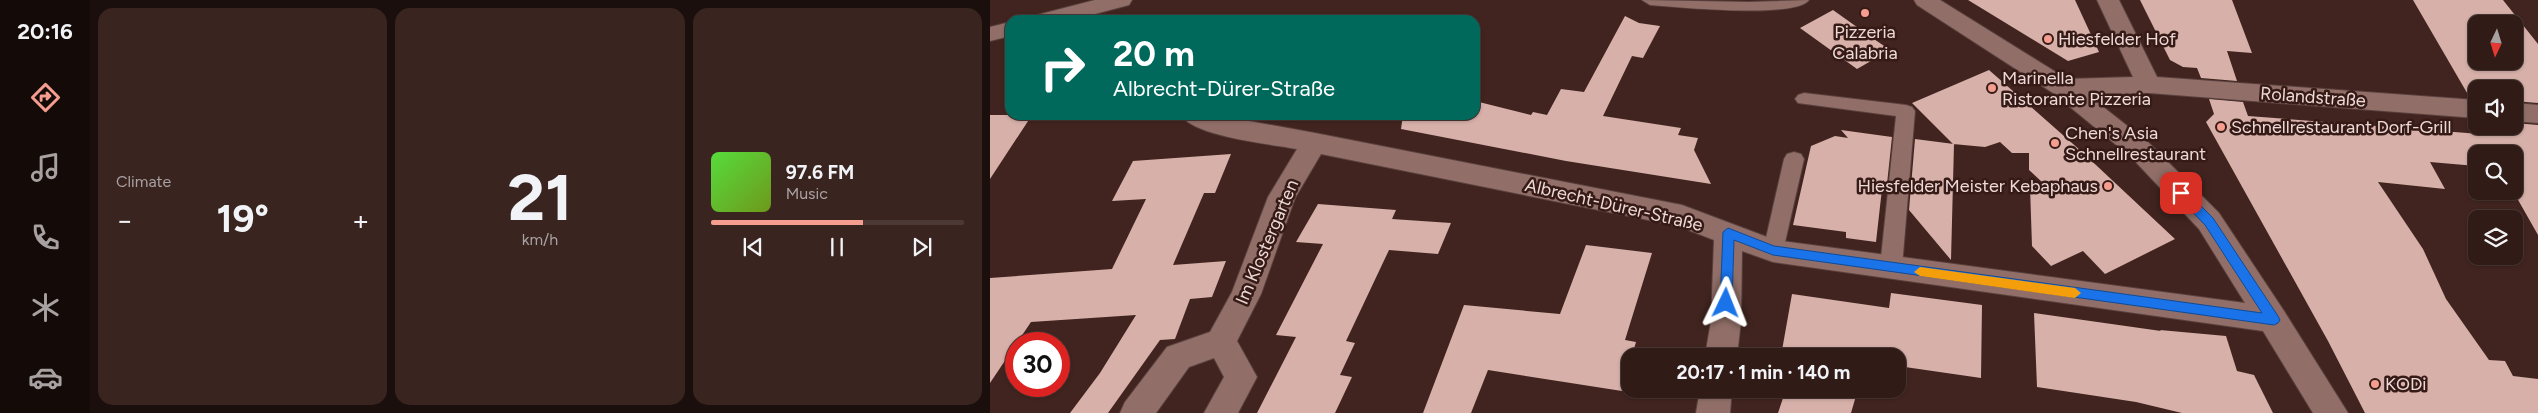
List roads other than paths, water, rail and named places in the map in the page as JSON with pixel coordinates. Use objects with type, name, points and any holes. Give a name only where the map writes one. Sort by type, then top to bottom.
[{"type":"street","points":[[1070,15],[1100,9],[1121,0]]},
{"type":"street","points":[[1925,0],[2062,87],[2140,150],[2209,221],[2274,320],[2331,413]]},
{"type":"street","points":[[2108,0],[2149,85]]},
{"type":"street","points":[[990,34],[1005,30]]},
{"type":"street","name":"Rolandstraße","points":[[2062,87],[2149,85],[2468,108]]},
{"type":"street","points":[[2523,113],[2538,114]]},
{"type":"street","name":"Albrecht-Dürer-Straße","points":[[1205,120],[1211,123],[1315,142],[1682,216],[1728,232],[1773,251],[2274,320]]},
{"type":"street","name":"Im Klostergarten","points":[[1220,342],[1246,294],[1282,198],[1315,142]]},
{"type":"street","points":[[1722,348],[1726,320],[1728,232]]},
{"type":"street","points":[[1137,413],[1178,357],[1220,342],[1241,376],[1221,413]]},
{"type":"street","points":[[1713,413],[1715,398]]},
{"type":"lane","points":[[1650,0],[1749,7],[1802,0]]},
{"type":"lane","points":[[1804,99],[1906,111],[1891,267]]},
{"type":"lane","points":[[1773,251],[1794,159]]},
{"type":"place","name":"Pizzeria Calabria","points":[[1865,13]]},
{"type":"place","name":"Hiesfelder Hof","points":[[2048,39]]},
{"type":"place","name":"Marinella Ristorante Pizzeria","points":[[1992,88]]},
{"type":"place","name":"Schnellrestaurant Dorf-Grill","points":[[2221,127]]},
{"type":"place","name":"Chen's Asia Schnellrestaurant","points":[[2055,143]]},
{"type":"place","name":"Hiesfelder Meister Kebaphaus","points":[[2108,186]]},
{"type":"place","name":"KODi","points":[[2375,384]]}]
